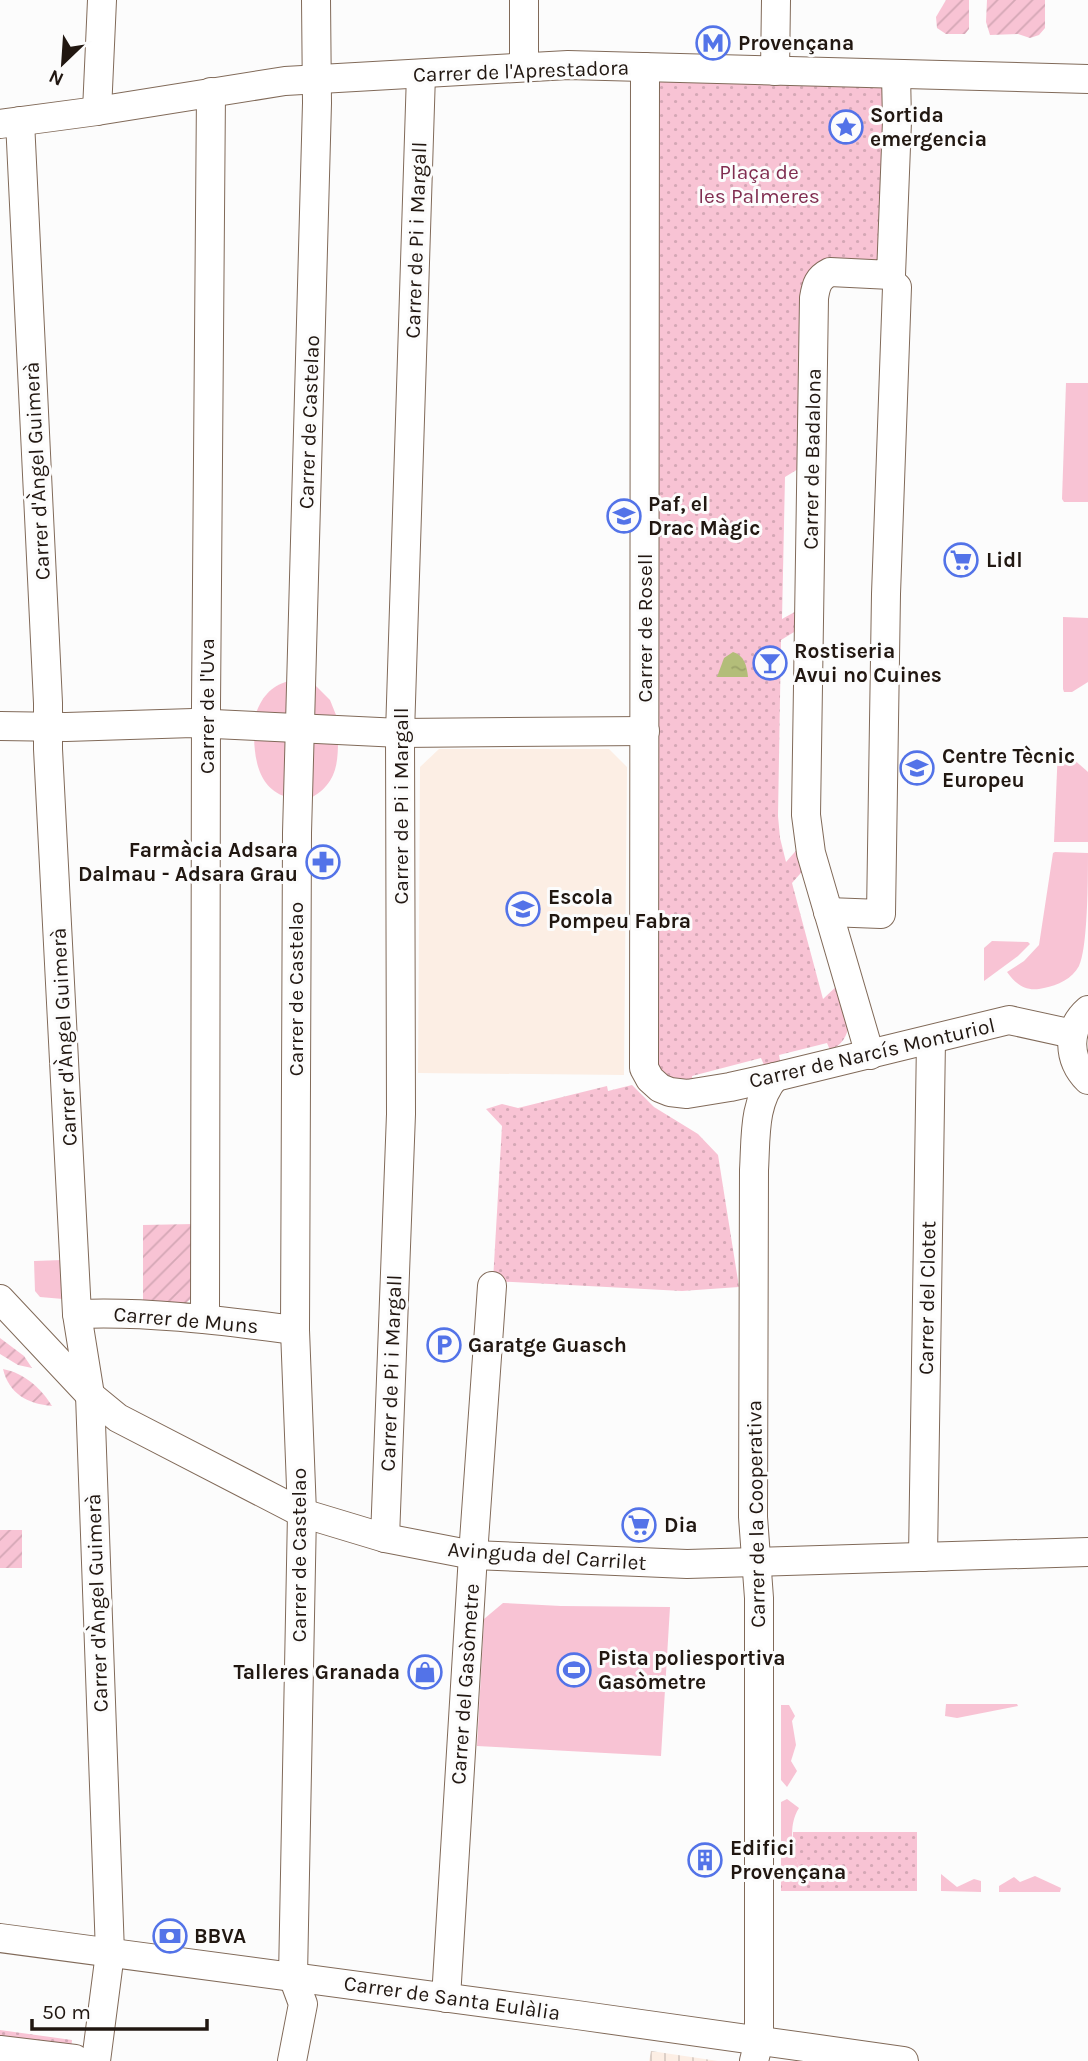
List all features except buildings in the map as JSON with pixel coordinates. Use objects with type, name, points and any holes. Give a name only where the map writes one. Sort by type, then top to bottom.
[{"type":"street","points":[[97,111],[102,0]]},
{"type":"street","name":"Carrer de Castelao","points":[[292,2061],[303,2004],[293,1977],[302,1513],[295,1330],[296,833],[316,144],[316,0]]},
{"type":"street","points":[[524,0],[524,67]]},
{"type":"street","points":[[775,71],[776,0]]},
{"type":"street","name":"Carrer de l'Aprestadora","points":[[10,122],[285,81],[568,65],[1088,79]]},
{"type":"street","name":"Carrer de Rosell","points":[[645,67],[645,1068],[650,1079],[670,1092]]},
{"type":"street","name":"Carrer de Pi i Margall","points":[[385,1538],[401,1114],[400,733],[421,74]]},
{"type":"street","name":"Carrer de Badalona","points":[[870,1055],[811,853],[806,816],[814,298],[817,283],[830,272],[891,275],[897,121],[896,74]]},
{"type":"street","name":"Carrer de l'Uva","points":[[205,1319],[211,92]]},
{"type":"street","name":"Carrer d'Àngel Guimerà","points":[[10,122],[48,726],[77,1314],[90,1395],[110,1953],[85,2060]]},
{"type":"street","points":[[828,912],[893,914],[882,879],[887,566],[897,287]]},
{"type":"street","points":[[0,726],[207,723],[400,733],[645,731]]},
{"type":"street","points":[[1088,1010],[1077,1022],[1072,1053],[1082,1074],[1088,1080]]},
{"type":"street","name":"Carrer de Narcís Monturiol","points":[[670,1092],[698,1092],[775,1077],[1009,1020],[1073,1034]]},
{"type":"street","name":"Carrer del Clotet","points":[[923,1557],[931,1040]]},
{"type":"street","name":"Carrer de la Cooperativa","points":[[757,2051],[759,1598],[753,1517],[754,1170],[757,1122],[762,1095],[775,1077]]},
{"type":"street","name":"Carrer del Gasòmetre","points":[[446,1998],[492,1286]]},
{"type":"street","name":"Avinguda del Carrilet","points":[[0,1299],[90,1395],[118,1418],[302,1513],[385,1538],[473,1555],[687,1564],[1088,1552]]},
{"type":"street","name":"Carrer de Muns","points":[[77,1314],[205,1319],[295,1330]]},
{"type":"street","name":"Carrer de Santa Eulàlia","points":[[0,1938],[446,1998],[757,2051],[904,2061]]},
{"type":"street","points":[[0,2050],[85,2060]]},
{"type":"shaded area","name":"Escola Pompeu Fabra","points":[[439,749],[609,749],[627,767],[624,1075],[418,1073],[420,767]]},
{"type":"shaded area","points":[[651,2051],[718,2061],[649,2061]]},
{"type":"green space","points":[[946,0],[969,0],[969,29],[965,34],[946,34],[937,28],[936,17]]},
{"type":"green space","points":[[987,0],[1045,0],[1045,28],[1039,35],[1030,38],[1018,34],[990,35],[986,22]]},
{"type":"green space","name":"Plaça de les Palmeres","points":[[657,81],[880,86],[884,90],[882,262],[833,263],[803,466],[785,477],[782,619],[800,609],[799,629],[781,640],[778,816],[780,838],[786,862],[801,845],[807,866],[792,883],[823,999],[839,984],[849,1024],[843,1040],[830,1050],[827,1043],[779,1055],[780,1061],[764,1065],[761,1058],[692,1076],[693,1083],[673,1081],[658,1069]]},
{"type":"green space","points":[[1066,383],[1088,383],[1088,502],[1064,502],[1062,499]]},
{"type":"green space","points":[[1063,617],[1088,618],[1088,682],[1072,692],[1064,692],[1063,689]]},
{"type":"green space","points":[[289,681],[287,712],[282,715],[255,716],[267,694]]},
{"type":"green space","points":[[314,684],[330,700],[338,720],[314,719]]},
{"type":"green space","points":[[254,733],[288,738],[290,798],[271,789],[260,773],[255,754]]},
{"type":"green space","points":[[314,741],[338,742],[338,751],[329,782],[309,799],[311,745],[314,745]]},
{"type":"green space","points":[[1058,748],[1088,772],[1088,842],[1054,842]]},
{"type":"green space","points":[[1055,852],[1088,853],[1087,912],[1082,957],[1076,971],[1064,981],[1044,988],[1027,988],[1007,972],[1024,961],[1039,945]]},
{"type":"green space","points":[[992,941],[1030,944],[984,981],[984,948]]},
{"type":"green space","points":[[632,1085],[654,1107],[698,1134],[718,1155],[739,1287],[682,1291],[493,1281],[502,1126],[486,1109],[502,1104],[518,1108],[607,1086],[608,1091]]},
{"type":"green space","points":[[194,1224],[194,1296],[179,1309],[143,1306],[143,1225]]},
{"type":"green space","points":[[62,1260],[63,1299],[40,1297],[35,1291],[34,1261]]},
{"type":"green space","points":[[0,1338],[24,1356],[32,1368],[18,1365],[0,1354]]},
{"type":"green space","points":[[3,1369],[31,1382],[52,1406],[35,1403],[21,1396],[10,1385]]},
{"type":"green space","points":[[0,1530],[22,1530],[22,1568],[0,1568]]},
{"type":"green space","name":"Pista poliesportiva Gasòmetre","points":[[503,1603],[670,1607],[661,1756],[477,1746],[484,1619]]},
{"type":"green space","points":[[946,1704],[1018,1706],[957,1718],[945,1716]]},
{"type":"green space","points":[[781,1705],[789,1705],[795,1716],[792,1721],[796,1745],[791,1761],[797,1771],[787,1787],[781,1780]]},
{"type":"green space","points":[[787,1799],[799,1808],[792,1831],[793,1847],[800,1870],[781,1877],[781,1802]]},
{"type":"green space","points":[[793,1832],[917,1832],[917,1891],[781,1891],[781,1877],[800,1870],[793,1851]]},
{"type":"green space","points":[[941,1874],[957,1887],[974,1879],[981,1881],[981,1892],[941,1891]]},
{"type":"green space","points":[[1035,1876],[1061,1888],[1060,1892],[999,1892],[999,1886],[1014,1877],[1020,1882]]},
{"type":"green space","points":[[0,2030],[72,2040],[70,2061],[0,2061]]},
{"type":"water","points":[[733,652],[744,662],[748,677],[717,677],[724,658]]},
{"type":"place","name":"Provençana","points":[[713,43]]},
{"type":"place","name":"Sortida emergencia","points":[[846,127]]},
{"type":"place","name":"Paf, el Drac Màgic","points":[[624,516]]},
{"type":"place","name":"Lidl","points":[[961,560]]},
{"type":"place","name":"Rostiseria Avui no Cuines","points":[[770,663]]},
{"type":"place","name":"Centre Tècnic Europeu","points":[[917,768]]},
{"type":"place","name":"Farmàcia Adsara Dalmau - Adsara Grau","points":[[323,862]]},
{"type":"place","name":"Escola Pompeu Fabra","points":[[523,909]]},
{"type":"place","name":"Garatge Guasch","points":[[444,1345]]},
{"type":"place","name":"Dia","points":[[639,1525]]},
{"type":"place","name":"Pista poliesportiva Gasòmetre","points":[[574,1670]]},
{"type":"place","name":"Talleres Granada","points":[[425,1672]]},
{"type":"place","name":"Edifici Provençana","points":[[705,1860]]},
{"type":"place","name":"BBVA","points":[[170,1936]]}]
